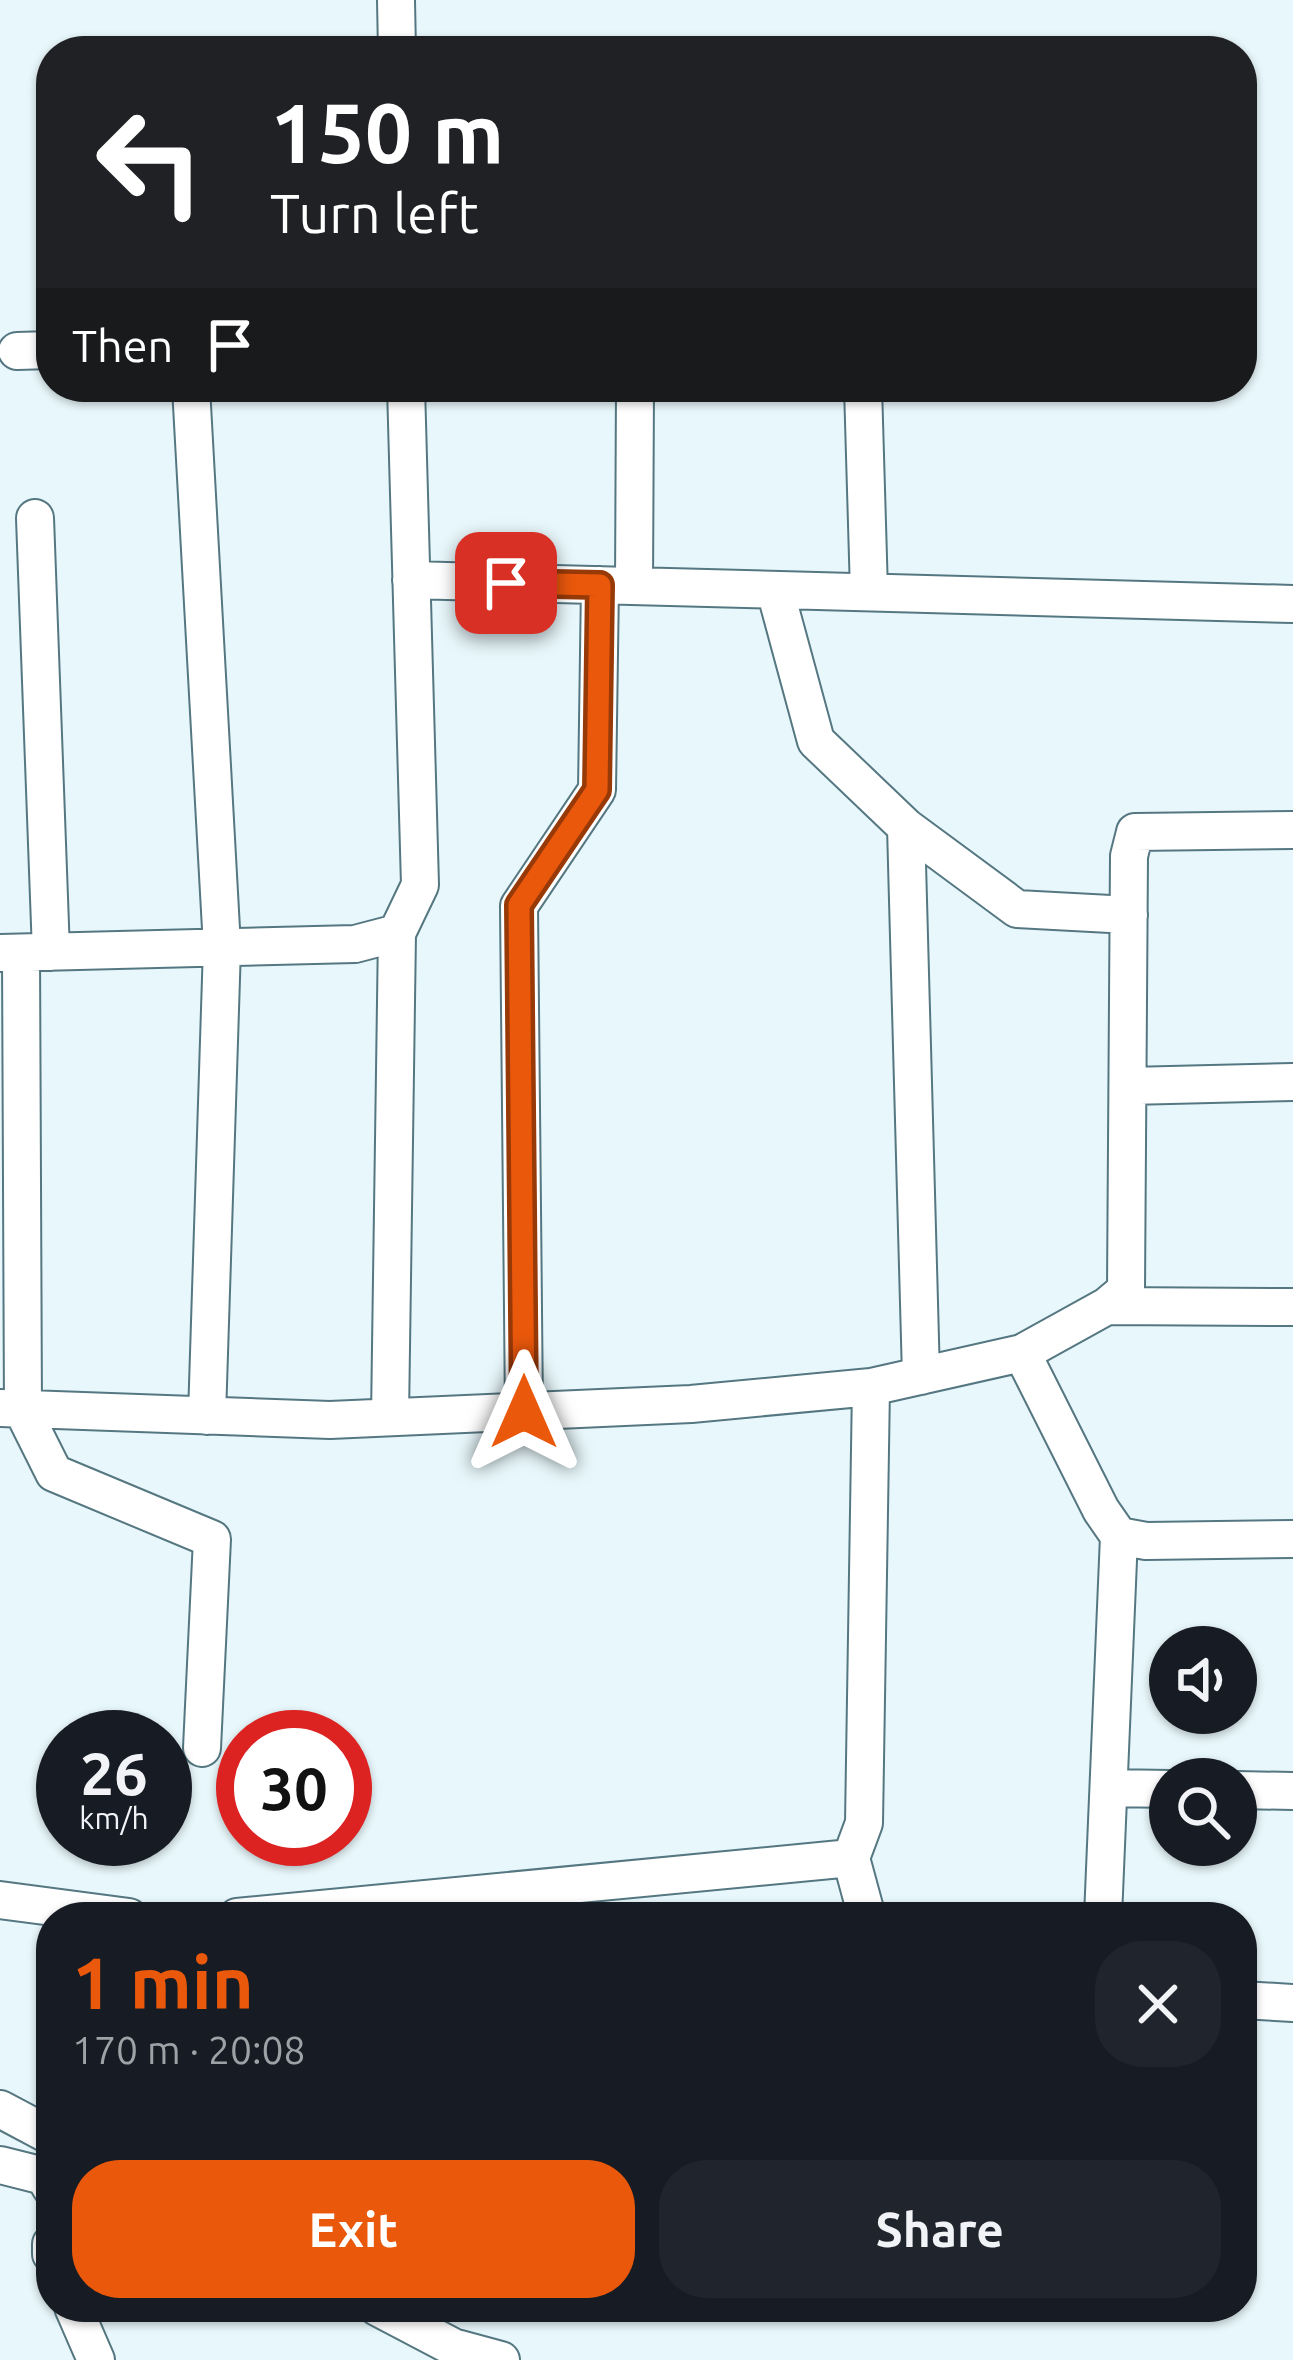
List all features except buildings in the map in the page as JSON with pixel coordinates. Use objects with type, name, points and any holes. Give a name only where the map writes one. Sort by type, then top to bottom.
[{"type":"street","points":[[396,0],[397,36]]},
{"type":"street","points":[[191,402],[222,947],[208,1416]]},
{"type":"street","points":[[390,1417],[397,933],[420,885],[406,402]]},
{"type":"street","points":[[524,1412],[519,905],[597,790],[634,402]]},
{"type":"street","points":[[863,402],[869,592]]},
{"type":"street","points":[[35,518],[24,953],[11,1215],[12,1409],[54,1473],[212,1539],[202,1748]]},
{"type":"street","points":[[412,580],[1293,604]]},
{"type":"street","points":[[775,590],[816,741],[906,827],[1018,909],[1129,915]]},
{"type":"street","points":[[906,827],[921,1376]]},
{"type":"street","points":[[12,1409],[208,1416],[524,1412],[871,1388],[1022,1353],[1107,1306],[1126,1290],[1129,915],[1135,832],[1293,830]]},
{"type":"street","points":[[24,953],[355,944],[397,933]]},
{"type":"street","points":[[1129,1086],[1293,1082]]},
{"type":"street","points":[[1107,1306],[1293,1307]]},
{"type":"street","points":[[1022,1353],[1101,1510],[1120,1536],[1104,1902]]},
{"type":"street","points":[[863,1902],[851,1858],[864,1822],[871,1388]]},
{"type":"street","points":[[1120,1536],[1146,1541],[1293,1539]]},
{"type":"street","points":[[1108,1787],[1149,1788]]},
{"type":"street","points":[[1257,1790],[1293,1791]]},
{"type":"street","points":[[393,1902],[851,1858]]},
{"type":"street","points":[[0,1900],[36,1905]]},
{"type":"street","points":[[1257,2001],[1293,2003]]},
{"type":"street","points":[[0,2109],[36,2128]]},
{"type":"street","points":[[0,2165],[36,2174]]},
{"type":"street","points":[[80,2322],[96,2360]]},
{"type":"street","points":[[406,2322],[453,2347],[501,2360]]},
{"type":"route","points":[[506,583],[600,585],[597,790],[519,905],[524,1412]]}]
